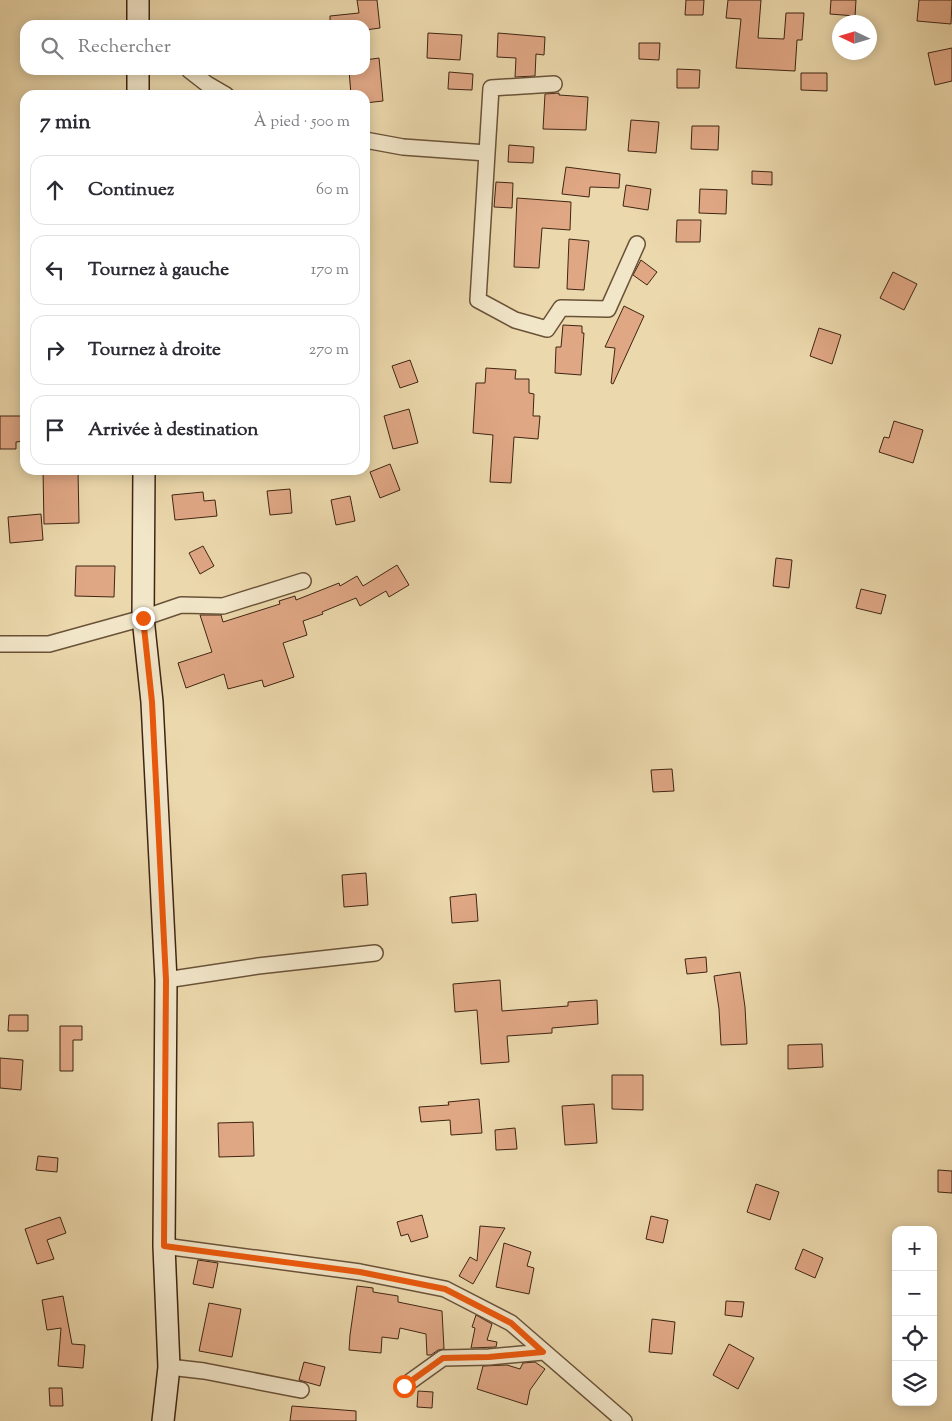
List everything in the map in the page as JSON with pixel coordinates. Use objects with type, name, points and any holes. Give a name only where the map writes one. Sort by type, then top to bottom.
[{"type":"main road","points":[[138,0],[138,20]]},
{"type":"main road","points":[[138,75],[138,90]]},
{"type":"main road","points":[[144,475],[143,618],[152,702],[166,980],[164,1246],[169,1367],[163,1421]]},
{"type":"street","points":[[195,75],[217,90]]},
{"type":"street","points":[[554,84],[491,88],[478,300],[514,320],[547,329],[561,308],[608,309],[637,244]]},
{"type":"street","points":[[370,141],[403,147],[487,153]]},
{"type":"street","points":[[0,644],[49,644],[143,618],[181,605],[224,606],[303,581]]},
{"type":"street","points":[[166,980],[258,966],[375,953]]},
{"type":"street","points":[[164,1246],[360,1272],[445,1289],[511,1323],[624,1421]]},
{"type":"street","points":[[404,1386],[443,1358],[489,1357],[543,1352]]},
{"type":"street","points":[[169,1367],[204,1371],[301,1390]]},
{"type":"building","points":[[357,0],[377,0],[380,28],[370,29],[370,20],[330,20],[330,16],[359,13]]},
{"type":"building","points":[[686,0],[704,0],[703,15],[685,15]]},
{"type":"building","points":[[728,0],[761,0],[758,38],[784,39],[786,13],[804,13],[802,40],[797,40],[795,71],[736,68],[741,19],[726,18]]},
{"type":"building","points":[[831,0],[856,0],[855,15],[830,14]]},
{"type":"building","points":[[919,0],[952,0],[951,24],[917,21]]},
{"type":"building","points":[[428,33],[462,35],[460,60],[427,58]]},
{"type":"building","points":[[498,33],[545,37],[544,55],[536,54],[535,76],[515,77],[516,58],[497,57]]},
{"type":"building","points":[[639,43],[660,43],[659,60],[639,59]]},
{"type":"building","points":[[952,48],[952,81],[935,85],[928,53]]},
{"type":"building","points":[[379,58],[383,101],[370,102],[370,90],[351,90],[349,75],[370,75],[370,59]]},
{"type":"building","points":[[677,69],[700,70],[699,88],[677,88]]},
{"type":"building","points":[[449,72],[473,74],[472,90],[448,89]]},
{"type":"building","points":[[801,73],[827,73],[827,91],[801,90]]},
{"type":"building","points":[[559,93],[559,95],[588,97],[586,130],[543,129],[545,94]]},
{"type":"building","points":[[631,120],[659,122],[656,153],[628,151]]},
{"type":"building","points":[[692,126],[719,126],[718,150],[691,149]]},
{"type":"building","points":[[509,145],[534,147],[533,163],[508,162]]},
{"type":"building","points":[[566,167],[620,174],[619,188],[590,187],[589,197],[562,194]]},
{"type":"building","points":[[752,171],[772,172],[772,185],[752,184]]},
{"type":"building","points":[[496,182],[513,183],[512,208],[494,207]]},
{"type":"building","points":[[626,185],[651,189],[648,210],[623,206]]},
{"type":"building","points":[[700,189],[727,190],[726,214],[699,213]]},
{"type":"building","points":[[517,198],[571,202],[570,230],[542,228],[539,268],[514,267]]},
{"type":"building","points":[[677,220],[701,220],[700,242],[676,242]]},
{"type":"building","points":[[569,239],[589,241],[584,290],[567,289]]},
{"type":"building","points":[[641,260],[657,272],[647,285],[633,275]]},
{"type":"building","points":[[893,272],[917,284],[904,310],[880,298]]},
{"type":"building","points":[[624,306],[644,316],[613,384],[611,383],[615,348],[605,347]]},
{"type":"building","points":[[563,325],[582,326],[582,333],[584,333],[581,375],[555,373],[556,347],[561,347]]},
{"type":"building","points":[[819,328],[841,335],[832,364],[810,356]]},
{"type":"building","points":[[410,360],[418,382],[400,388],[392,366]]},
{"type":"building","points":[[486,368],[516,370],[515,379],[529,379],[529,393],[534,394],[533,416],[540,416],[538,439],[514,437],[511,483],[490,482],[493,435],[473,433],[476,383],[485,383]]},
{"type":"building","points":[[409,409],[418,443],[393,449],[384,416]]},
{"type":"building","points":[[0,416],[20,416],[20,442],[16,442],[16,449],[0,449]]},
{"type":"building","points":[[894,421],[923,430],[913,463],[879,452],[884,437],[889,438]]},
{"type":"building","points":[[390,464],[400,490],[380,498],[370,472]]},
{"type":"building","points":[[43,475],[78,475],[79,523],[44,524]]},
{"type":"building","points":[[290,489],[292,513],[270,515],[267,491]]},
{"type":"building","points":[[203,492],[204,501],[215,500],[217,516],[175,520],[172,495]]},
{"type":"building","points":[[350,496],[355,521],[336,525],[331,500]]},
{"type":"building","points":[[41,514],[43,540],[10,543],[8,517]]},
{"type":"building","points":[[203,546],[214,566],[200,574],[189,553]]},
{"type":"building","points":[[776,558],[792,560],[789,588],[773,586]]},
{"type":"building","points":[[397,565],[409,585],[389,597],[386,591],[360,606],[356,598],[322,612],[323,614],[303,621],[307,635],[283,643],[294,677],[264,687],[262,680],[228,689],[224,674],[186,688],[178,663],[212,652],[200,615],[221,615],[223,622],[280,604],[279,601],[295,596],[296,600],[339,583],[340,586],[357,576],[363,586]]},
{"type":"building","points":[[76,566],[115,566],[114,597],[75,596]]},
{"type":"building","points":[[861,589],[886,595],[881,614],[856,608]]},
{"type":"building","points":[[672,769],[674,791],[653,792],[651,770]]},
{"type":"building","points":[[366,873],[368,905],[344,907],[342,875]]},
{"type":"building","points":[[476,894],[478,921],[452,923],[450,897]]},
{"type":"building","points":[[706,957],[707,972],[687,974],[685,959]]},
{"type":"building","points":[[740,972],[745,1007],[747,1044],[721,1045],[719,1009],[714,976]]},
{"type":"building","points":[[500,980],[502,1011],[568,1006],[568,1002],[597,1000],[598,1024],[552,1028],[552,1033],[507,1036],[509,1062],[481,1064],[477,1010],[455,1012],[453,984]]},
{"type":"building","points":[[9,1015],[28,1015],[28,1031],[8,1031]]},
{"type":"building","points":[[60,1026],[82,1026],[82,1040],[73,1040],[73,1071],[60,1071]]},
{"type":"building","points":[[822,1044],[823,1067],[788,1069],[788,1045]]},
{"type":"building","points":[[0,1058],[23,1060],[21,1090],[0,1088]]},
{"type":"building","points":[[612,1075],[643,1075],[643,1110],[612,1109]]},
{"type":"building","points":[[479,1099],[482,1133],[451,1135],[450,1120],[421,1122],[419,1107],[449,1105],[448,1102]]},
{"type":"building","points":[[594,1104],[597,1143],[565,1145],[562,1106]]},
{"type":"building","points":[[253,1122],[254,1156],[219,1157],[218,1123]]},
{"type":"building","points":[[515,1128],[517,1149],[496,1150],[495,1130]]},
{"type":"building","points":[[38,1156],[58,1158],[57,1172],[36,1170]]},
{"type":"building","points":[[938,1170],[952,1171],[952,1193],[938,1192]]},
{"type":"building","points":[[756,1184],[779,1192],[770,1220],[747,1212]]},
{"type":"building","points":[[422,1215],[428,1237],[411,1242],[408,1234],[401,1236],[397,1222]]},
{"type":"building","points":[[651,1216],[668,1220],[663,1243],[646,1239]]},
{"type":"building","points":[[60,1217],[66,1233],[47,1240],[54,1259],[37,1264],[25,1229]]},
{"type":"building","points":[[480,1226],[505,1228],[473,1284],[459,1276],[470,1257],[477,1261]]},
{"type":"building","points":[[504,1243],[531,1252],[527,1266],[534,1268],[529,1294],[496,1287]]},
{"type":"building","points":[[803,1249],[823,1258],[815,1278],[795,1269]]},
{"type":"building","points":[[198,1260],[218,1263],[213,1288],[193,1284]]},
{"type":"building","points":[[357,1286],[373,1288],[373,1292],[398,1296],[398,1302],[442,1311],[444,1349],[427,1355],[426,1334],[400,1328],[398,1339],[382,1337],[381,1353],[349,1350]]},
{"type":"building","points":[[63,1296],[72,1344],[85,1345],[83,1368],[58,1366],[61,1328],[47,1330],[42,1300]]},
{"type":"building","points":[[726,1301],[744,1302],[742,1317],[725,1315]]},
{"type":"building","points":[[209,1303],[241,1309],[232,1357],[199,1351]]},
{"type":"building","points":[[476,1315],[492,1324],[487,1340],[497,1342],[496,1347],[471,1348],[475,1328],[472,1327]]},
{"type":"building","points":[[652,1319],[675,1322],[672,1354],[649,1352]]},
{"type":"building","points":[[729,1344],[754,1358],[738,1389],[713,1375]]},
{"type":"building","points":[[304,1362],[325,1367],[320,1386],[299,1380]]},
{"type":"building","points":[[535,1362],[545,1369],[530,1390],[527,1405],[477,1389],[483,1366],[507,1365],[520,1369],[523,1363]]},
{"type":"building","points":[[49,1388],[62,1388],[63,1406],[50,1406]]},
{"type":"building","points":[[418,1391],[433,1392],[432,1408],[417,1407]]},
{"type":"building","points":[[292,1406],[356,1411],[356,1421],[290,1421]]},
{"type":"route","points":[[143,618],[152,702],[166,980],[164,1246],[360,1272],[445,1289],[511,1323],[543,1352],[489,1357],[443,1358],[404,1386]]}]
